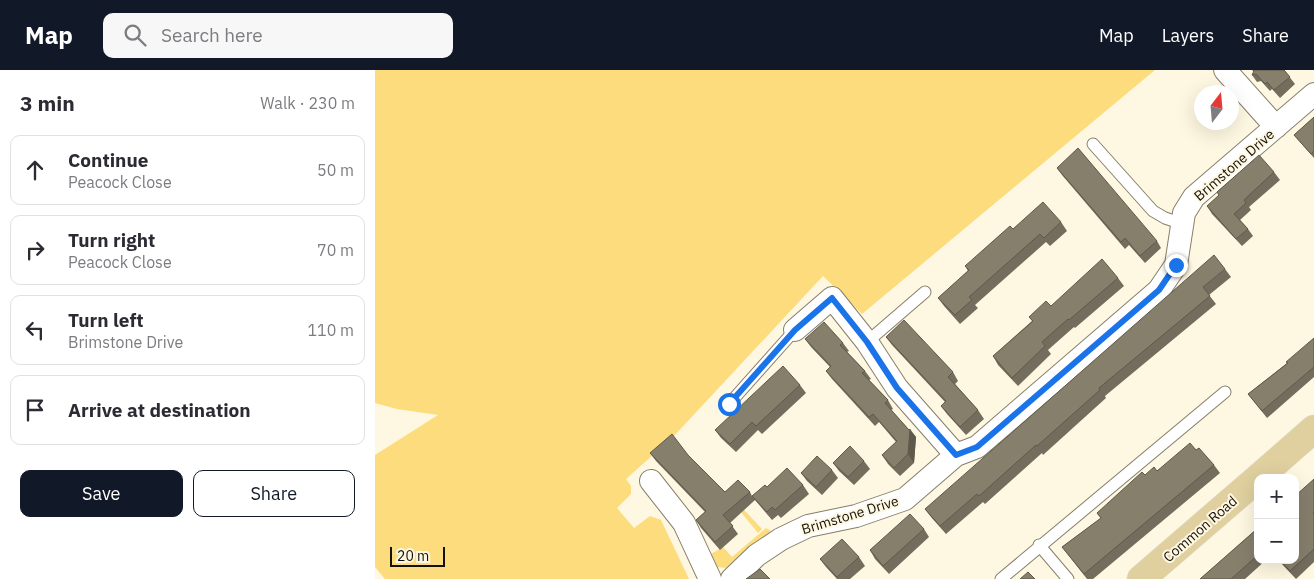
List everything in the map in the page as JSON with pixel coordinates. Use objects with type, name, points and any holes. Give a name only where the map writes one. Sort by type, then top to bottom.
[{"type":"main road","name":"Common Road","points":[[1263,474],[1314,429]]},
{"type":"main road","name":"Common Road","points":[[1141,579],[1254,481]]},
{"type":"street","points":[[1225,70],[1276,127]]},
{"type":"street","name":"Brimstone Drive","points":[[732,579],[757,555],[781,539],[808,526],[856,516],[905,499],[956,455],[977,447],[1159,290],[1176,265],[1184,213],[1195,197],[1314,94]]},
{"type":"street","points":[[795,330],[832,298],[867,342],[897,388],[956,455]]},
{"type":"street","points":[[651,481],[684,523],[710,579]]},
{"type":"lane","points":[[1093,144],[1153,211],[1165,218],[1183,224]]},
{"type":"lane","points":[[867,342],[925,292]]},
{"type":"lane","points":[[729,404],[795,330]]},
{"type":"lane","points":[[1001,579],[1225,392]]},
{"type":"lane","points":[[1039,546],[1068,579]]},
{"type":"shaded area","points":[[375,70],[1155,70],[862,314],[823,276],[673,437],[626,479],[631,486],[631,494],[617,508],[634,528],[650,516],[661,520],[689,579],[385,579],[375,567],[375,455],[438,415],[397,409],[375,403]]},
{"type":"shaded area","points":[[729,494],[762,529],[758,533],[727,495]]},
{"type":"shaded area","points":[[766,528],[771,531],[726,568],[717,567],[709,555],[723,547],[732,557]]},
{"type":"building","points":[[1253,70],[1284,70],[1290,77],[1274,90],[1256,74],[1252,75]]},
{"type":"building","points":[[1314,117],[1314,151],[1311,154],[1294,135]]},
{"type":"building","points":[[1078,148],[1157,241],[1140,256],[1125,238],[1121,242],[1057,168]]},
{"type":"building","points":[[1259,155],[1274,172],[1244,200],[1246,203],[1234,214],[1248,229],[1236,239],[1207,206],[1219,195],[1217,192]]},
{"type":"building","points":[[1043,202],[1061,222],[1044,238],[1040,234],[969,297],[972,300],[955,315],[938,298],[969,270],[965,266],[1010,226],[1013,229]]},
{"type":"building","points":[[1214,255],[1225,269],[1203,287],[1210,296],[1099,388],[1100,390],[979,496],[977,494],[940,526],[925,509]]},
{"type":"building","points":[[1102,259],[1118,278],[1042,342],[1045,346],[1012,378],[993,356],[1033,321],[1029,317],[1046,301],[1051,306]]},
{"type":"building","points":[[904,320],[953,372],[948,377],[978,410],[960,427],[941,406],[946,401],[886,337]]},
{"type":"building","points":[[824,322],[843,343],[840,345],[865,371],[862,373],[888,400],[885,403],[910,429],[908,454],[894,468],[882,455],[897,441],[873,414],[869,417],[826,371],[831,366],[805,339]]},
{"type":"building","points":[[1314,338],[1314,367],[1262,411],[1248,394],[1288,363],[1286,362]]},
{"type":"building","points":[[783,366],[800,385],[756,426],[752,422],[730,444],[715,430]]},
{"type":"building","points":[[672,434],[688,455],[725,492],[738,480],[750,492],[723,515],[733,526],[715,542],[696,520],[706,511],[650,453]]},
{"type":"building","points":[[1190,443],[1196,450],[1199,448],[1214,465],[1084,574],[1062,547],[1101,518],[1097,513],[1142,472],[1145,475],[1154,467],[1157,471]]},
{"type":"building","points":[[850,446],[864,461],[848,477],[833,463]]},
{"type":"building","points":[[817,456],[832,470],[816,487],[801,473]]},
{"type":"building","points":[[787,468],[803,485],[775,510],[772,507],[767,512],[752,496],[765,485],[767,487]]},
{"type":"building","points":[[1314,479],[1314,549],[1299,563],[1299,519],[1299,492]]},
{"type":"building","points":[[910,514],[924,529],[883,566],[870,550]]},
{"type":"building","points":[[1254,532],[1254,559],[1231,579],[1200,579]]},
{"type":"building","points":[[842,539],[859,557],[837,577],[820,559]]},
{"type":"building","points":[[1284,564],[1298,564],[1290,571]]},
{"type":"building","points":[[760,569],[770,579],[746,579]]},
{"type":"building","points":[[1028,572],[1035,579],[1020,579]]},
{"type":"route","points":[[729,404],[795,330],[832,298],[867,342],[897,388],[956,455],[977,447],[1159,290],[1176,265]]}]
